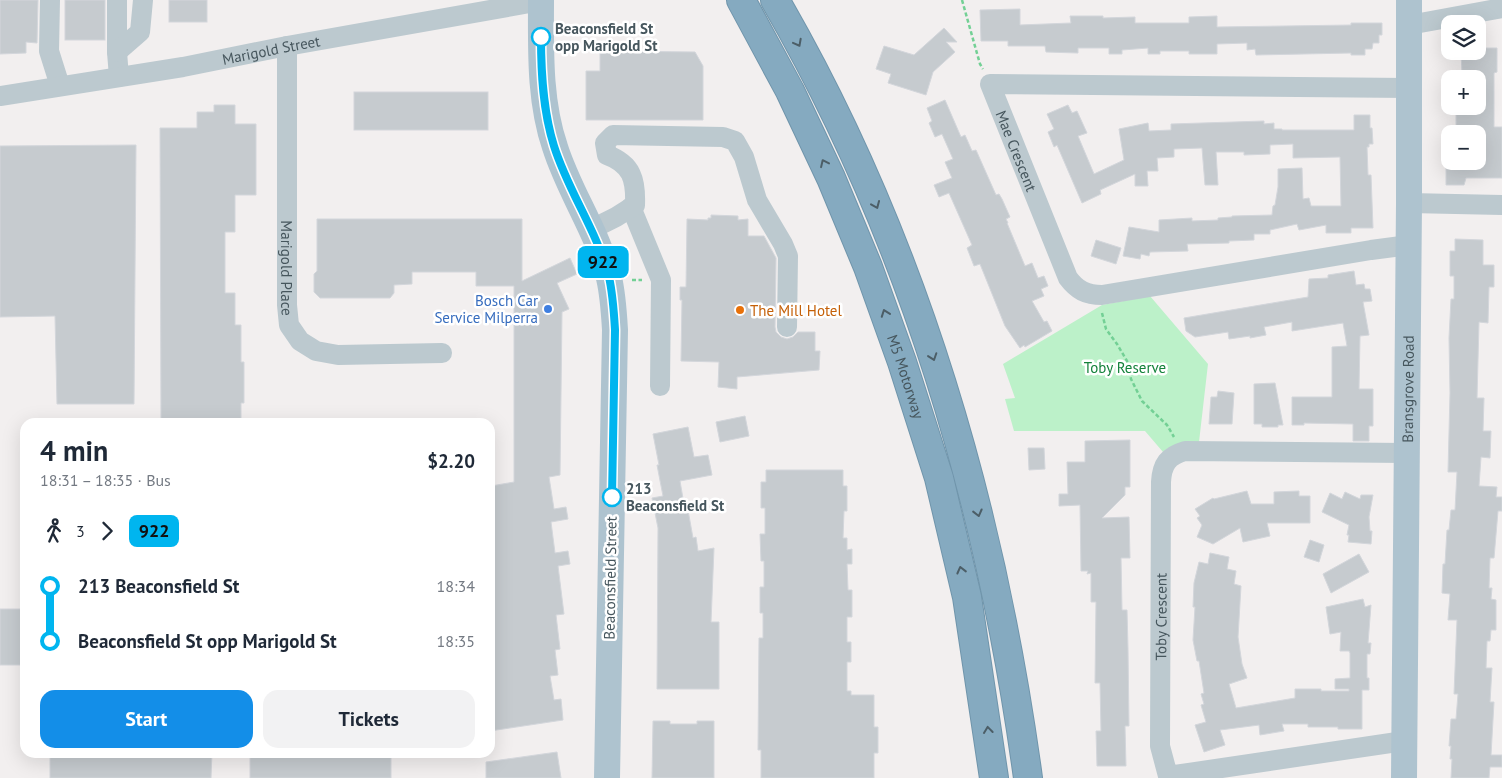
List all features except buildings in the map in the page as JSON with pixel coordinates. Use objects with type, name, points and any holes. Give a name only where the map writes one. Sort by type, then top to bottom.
[{"type":"highway","name":"M5 Motorway","points":[[741,0],[790,92],[831,178],[868,267],[902,362],[939,478],[968,597],[994,778]]},
{"type":"highway","points":[[775,0],[822,87],[858,163],[888,233],[944,390],[969,474],[988,553],[1016,693],[1028,778]]},
{"type":"main road","name":"Beaconsfield Street","points":[[541,1],[541,62],[548,123],[562,169],[590,230],[608,276],[614,304],[607,778]]},
{"type":"main road","name":"Bransgrove Road","points":[[1404,778],[1409,245],[1409,13]]},
{"type":"street","points":[[50,0],[49,50],[60,86]]},
{"type":"street","points":[[117,0],[119,77]]},
{"type":"street","points":[[117,52],[140,32],[143,0]]},
{"type":"street","name":"Marigold Street","points":[[0,96],[184,67],[287,46],[541,1]]},
{"type":"street","points":[[1409,13],[1502,8]]},
{"type":"street","name":"Marigold Place","points":[[287,46],[287,305],[289,325],[300,341],[316,351],[338,355],[442,354]]},
{"type":"street","points":[[990,84],[1408,88]]},
{"type":"street","name":"Mae Crescent","points":[[990,84],[1068,278],[1081,291],[1091,295],[1409,245]]},
{"type":"street","points":[[590,230],[635,205],[636,187],[629,168],[618,158],[607,155],[605,142],[613,135],[723,137],[735,141],[744,157],[757,200],[788,256],[787,327]]},
{"type":"street","points":[[1409,203],[1502,205]]},
{"type":"street","points":[[631,207],[661,280],[660,386]]},
{"type":"street","points":[[1182,452],[1406,453]]},
{"type":"street","name":"Toby Crescent","points":[[1182,452],[1171,457],[1165,463],[1161,482],[1160,746],[1168,776],[1404,742]]},
{"type":"path","points":[[962,0],[980,64],[990,84]]},
{"type":"path","points":[[1100,295],[1102,316],[1106,329],[1127,361],[1135,386],[1142,400],[1167,425],[1182,452]]},
{"type":"green space","name":"Toby Reserve","points":[[1150,296],[1208,364],[1199,442],[1180,444],[1163,452],[1145,431],[1014,431],[1005,399],[1015,398],[1003,364],[1102,305]]},
{"type":"bus line","name":"922","points":[[541,37],[544,95],[554,146],[562,169],[600,251],[614,304],[612,497]]},
{"type":"place","name":"Beaconsfield St opp Marigold St","points":[[541,37]]},
{"type":"place","name":"Bosch Car Service Milperra","points":[[548,309]]},
{"type":"place","name":"The Mill Hotel","points":[[740,310]]},
{"type":"place","name":"213 Beaconsfield St","points":[[612,497]]}]
